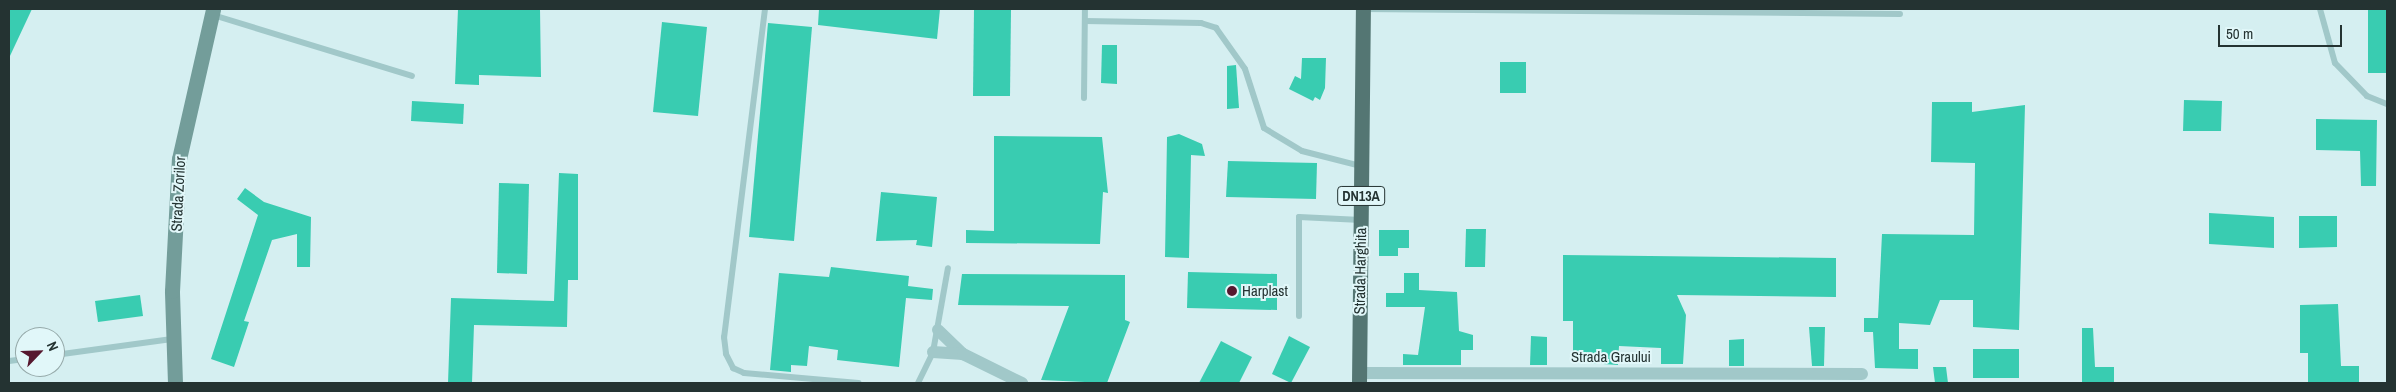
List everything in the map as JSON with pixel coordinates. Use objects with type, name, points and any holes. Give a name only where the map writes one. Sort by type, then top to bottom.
[{"type":"main road","name":"Strada Harghita","points":[[1359,378],[1363,9]]},
{"type":"street","name":"Strada Zorilor","points":[[174,383],[172,339],[179,159],[212,12]]},
{"type":"street","points":[[938,330],[963,354],[1022,383]]},
{"type":"street","points":[[933,352],[963,354]]},
{"type":"street","name":"Strada Graului","points":[[1359,378],[1862,374]]},
{"type":"lane","points":[[765,9],[724,337],[726,354],[733,368],[744,373],[859,383]]},
{"type":"lane","points":[[1084,98],[1085,9]]},
{"type":"lane","points":[[1363,9],[1900,14]]},
{"type":"lane","points":[[2320,9],[2335,63],[2367,96],[2387,104]]},
{"type":"lane","points":[[212,12],[412,76]]},
{"type":"lane","points":[[1085,21],[1201,23],[1216,28],[1245,69],[1264,128],[1302,151],[1361,166]]},
{"type":"lane","points":[[1299,316],[1299,217],[1361,220]]},
{"type":"lane","points":[[918,383],[933,352],[948,268]]},
{"type":"lane","points":[[65,354],[172,339]]},
{"type":"building","points":[[9,9],[32,9],[9,58]]},
{"type":"building","points":[[458,9],[540,9],[541,77],[479,75],[479,85],[455,84]]},
{"type":"building","points":[[819,9],[940,9],[937,39],[818,25]]},
{"type":"building","points":[[974,9],[1011,9],[1010,96],[973,96]]},
{"type":"building","points":[[2368,9],[2387,9],[2387,73],[2368,73]]},
{"type":"building","points":[[662,22],[707,27],[698,116],[653,112]]},
{"type":"building","points":[[768,23],[812,27],[794,241],[749,237]]},
{"type":"building","points":[[1102,45],[1117,45],[1117,84],[1101,83]]},
{"type":"building","points":[[1302,58],[1326,58],[1325,88],[1320,100],[1315,97],[1313,101],[1289,89],[1295,76],[1301,79]]},
{"type":"building","points":[[1500,62],[1526,62],[1526,93],[1500,93]]},
{"type":"building","points":[[1236,65],[1239,108],[1227,109],[1227,66]]},
{"type":"building","points":[[2184,100],[2222,101],[2221,131],[2183,131]]},
{"type":"building","points":[[412,101],[464,104],[463,124],[411,121]]},
{"type":"building","points":[[1932,102],[1972,102],[1972,112],[2025,105],[2019,330],[1973,327],[1973,300],[1940,300],[1930,325],[1899,323],[1899,349],[1918,349],[1918,369],[1875,368],[1873,332],[1864,332],[1864,318],[1878,318],[1882,234],[1974,235],[1975,163],[1931,162]]},
{"type":"building","points":[[2316,119],[2377,120],[2376,186],[2361,186],[2360,151],[2316,150]]},
{"type":"building","points":[[1179,134],[1202,144],[1205,156],[1191,155],[1189,258],[1165,257],[1167,137]]},
{"type":"building","points":[[994,136],[1102,137],[1108,193],[1103,192],[1100,244],[966,243],[966,230],[994,231]]},
{"type":"building","points":[[1228,161],[1317,163],[1316,199],[1226,197]]},
{"type":"building","points":[[559,173],[578,174],[578,280],[568,280],[567,327],[474,325],[472,383],[448,383],[451,298],[554,301]]},
{"type":"building","points":[[499,183],[529,184],[527,274],[497,273]]},
{"type":"building","points":[[245,188],[264,202],[311,217],[310,267],[297,267],[297,234],[272,240],[244,321],[249,322],[234,367],[211,359],[258,215],[237,199]]},
{"type":"building","points":[[881,192],[937,197],[932,247],[916,245],[917,240],[876,241]]},
{"type":"building","points":[[2209,213],[2274,217],[2274,248],[2209,244]]},
{"type":"building","points":[[2299,216],[2337,216],[2337,247],[2299,248]]},
{"type":"building","points":[[1466,229],[1486,229],[1485,267],[1465,267]]},
{"type":"building","points":[[1379,230],[1409,230],[1409,248],[1398,248],[1398,256],[1379,256]]},
{"type":"building","points":[[1563,255],[1836,258],[1836,297],[1677,295],[1686,315],[1683,364],[1661,364],[1661,348],[1619,346],[1618,365],[1573,362],[1573,321],[1563,321]]},
{"type":"building","points":[[831,267],[909,276],[908,286],[933,289],[932,300],[906,298],[899,367],[837,360],[838,350],[809,346],[807,366],[791,365],[791,372],[770,370],[779,273],[829,277]]},
{"type":"building","name":"Harplast","points":[[1188,272],[1277,274],[1277,310],[1187,308]]},
{"type":"building","points":[[1404,273],[1419,273],[1419,290],[1457,292],[1459,331],[1473,335],[1473,350],[1461,350],[1461,365],[1403,365],[1403,354],[1418,355],[1425,307],[1386,307],[1386,293],[1404,293]]},
{"type":"building","points":[[962,274],[1125,275],[1125,320],[1130,322],[1107,383],[1041,380],[1069,306],[958,305]]},
{"type":"building","points":[[140,295],[143,316],[98,322],[95,301]]},
{"type":"building","points":[[2338,304],[2341,366],[2359,366],[2359,383],[2308,383],[2308,353],[2300,353],[2300,305]]},
{"type":"building","points":[[1809,327],[1825,327],[1824,366],[1812,366]]},
{"type":"building","points":[[2082,328],[2093,328],[2095,367],[2114,367],[2114,383],[2082,383]]},
{"type":"building","points":[[1289,336],[1310,347],[1291,383],[1272,374]]},
{"type":"building","points":[[1531,336],[1547,337],[1547,365],[1530,365]]},
{"type":"building","points":[[1744,339],[1744,366],[1729,366],[1729,340]]},
{"type":"building","points":[[1221,341],[1252,357],[1239,383],[1199,383]]},
{"type":"building","points":[[1973,349],[2019,349],[2019,378],[1973,378]]},
{"type":"building","points":[[1933,367],[1946,367],[1948,383],[1935,383]]},
{"type":"place","name":"Harplast","points":[[1232,291]]}]
